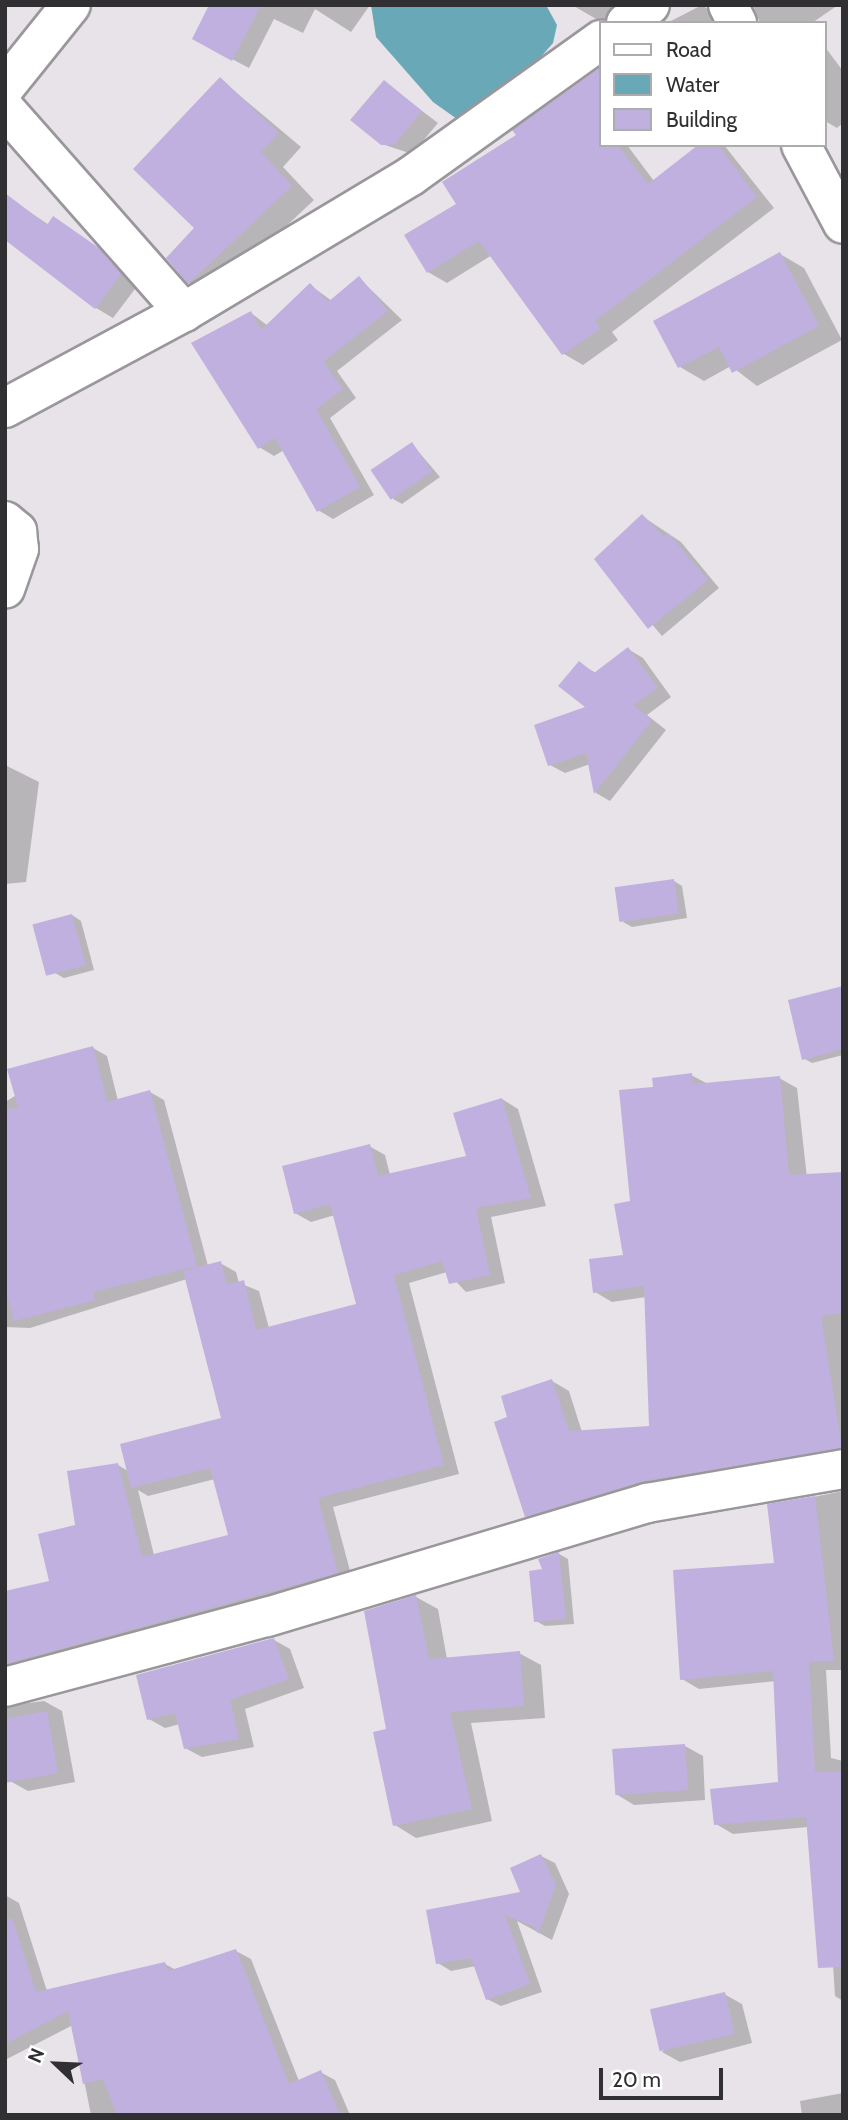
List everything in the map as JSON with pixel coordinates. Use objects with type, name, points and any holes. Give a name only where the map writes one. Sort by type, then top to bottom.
[{"type":"main road","points":[[5,87],[71,5]]},
{"type":"main road","points":[[629,21],[650,5]]},
{"type":"main road","points":[[728,5],[736,21]]},
{"type":"main road","points":[[5,408],[184,312],[411,176],[600,41]]},
{"type":"main road","points":[[5,109],[184,312]]},
{"type":"main road","points":[[802,147],[843,224]]},
{"type":"main road","points":[[5,521],[17,531],[19,549],[5,589]]},
{"type":"main road","points":[[5,1687],[267,1617],[647,1503],[843,1469]]},
{"type":"water","points":[[371,5],[546,5],[557,25],[553,43],[532,67],[465,120],[457,119],[433,102],[376,37]]},
{"type":"building","points":[[209,5],[261,5],[232,61],[192,39]]},
{"type":"building","points":[[600,68],[600,147],[619,147],[648,184],[695,147],[720,147],[757,197],[595,321],[600,329],[562,355],[479,241],[427,273],[404,235],[456,204],[442,182],[516,135],[512,130]]},
{"type":"building","points":[[220,77],[279,133],[261,152],[292,186],[188,284],[166,258],[194,228],[133,169]]},
{"type":"building","points":[[384,80],[422,111],[394,145],[381,145],[350,120]]},
{"type":"building","points":[[5,193],[47,225],[53,216],[99,248],[121,274],[95,309],[5,240]]},
{"type":"building","points":[[780,252],[819,326],[732,373],[719,347],[678,368],[653,321]]},
{"type":"building","points":[[359,276],[388,311],[323,362],[343,389],[316,409],[360,487],[317,512],[275,438],[258,449],[191,343],[251,311],[261,330],[310,283],[328,302]]},
{"type":"building","points":[[412,442],[432,472],[391,500],[371,470]]},
{"type":"building","points":[[642,514],[664,537],[668,533],[708,580],[648,629],[594,559]]},
{"type":"building","points":[[628,647],[658,688],[633,705],[652,720],[594,794],[586,753],[548,766],[534,725],[585,707],[558,686],[579,661],[594,673]]},
{"type":"building","points":[[674,879],[679,914],[619,922],[615,887]]},
{"type":"building","points":[[72,914],[86,965],[46,976],[32,925]]},
{"type":"building","points":[[843,986],[843,1049],[802,1060],[788,1000]]},
{"type":"building","points":[[93,1046],[107,1102],[150,1090],[197,1266],[93,1292],[95,1300],[14,1321],[5,1286],[5,1110],[18,1107],[7,1069]]},
{"type":"building","points":[[692,1073],[693,1084],[780,1076],[789,1175],[843,1172],[843,1313],[821,1316],[842,1448],[643,1481],[525,1517],[494,1422],[507,1417],[501,1396],[552,1379],[569,1431],[649,1426],[644,1286],[593,1293],[589,1259],[623,1255],[614,1204],[630,1201],[619,1090],[653,1087],[652,1078]]},
{"type":"building","points":[[502,1098],[531,1198],[476,1208],[490,1275],[449,1284],[442,1261],[394,1275],[444,1465],[318,1498],[338,1573],[5,1664],[5,1591],[49,1581],[38,1534],[75,1525],[67,1471],[118,1463],[142,1557],[228,1535],[210,1468],[131,1488],[120,1444],[221,1418],[183,1271],[221,1261],[227,1285],[244,1280],[256,1330],[356,1304],[330,1204],[294,1214],[282,1166],[370,1144],[378,1176],[466,1156],[453,1113]]},
{"type":"building","points":[[815,1496],[834,1661],[809,1661],[815,1772],[842,1772],[843,1790],[843,1967],[818,1968],[806,1817],[714,1825],[710,1789],[778,1782],[773,1671],[680,1680],[673,1570],[774,1563],[767,1504]]},
{"type":"building","points":[[559,1552],[566,1619],[534,1622],[529,1571],[542,1569],[538,1559]]},
{"type":"building","points":[[416,1595],[429,1659],[520,1651],[524,1706],[450,1712],[472,1809],[393,1826],[373,1732],[386,1729],[364,1611]]},
{"type":"building","points":[[274,1638],[289,1679],[230,1700],[239,1739],[184,1749],[175,1713],[147,1720],[136,1675]]},
{"type":"building","points":[[47,1711],[58,1773],[5,1783],[5,1719]]},
{"type":"building","points":[[685,1744],[688,1790],[615,1795],[612,1749]]},
{"type":"building","points":[[541,1854],[556,1885],[538,1934],[535,1927],[505,1915],[530,1984],[486,2000],[471,1958],[436,1964],[426,1910],[520,1892],[510,1868]]},
{"type":"building","points":[[12,1918],[36,1992],[165,1962],[168,1971],[236,1949],[289,2084],[321,2070],[340,2115],[117,2115],[103,2079],[83,2084],[68,2011],[5,2044],[5,1920]]},
{"type":"building","points":[[725,1992],[735,2034],[660,2051],[650,2009]]}]
